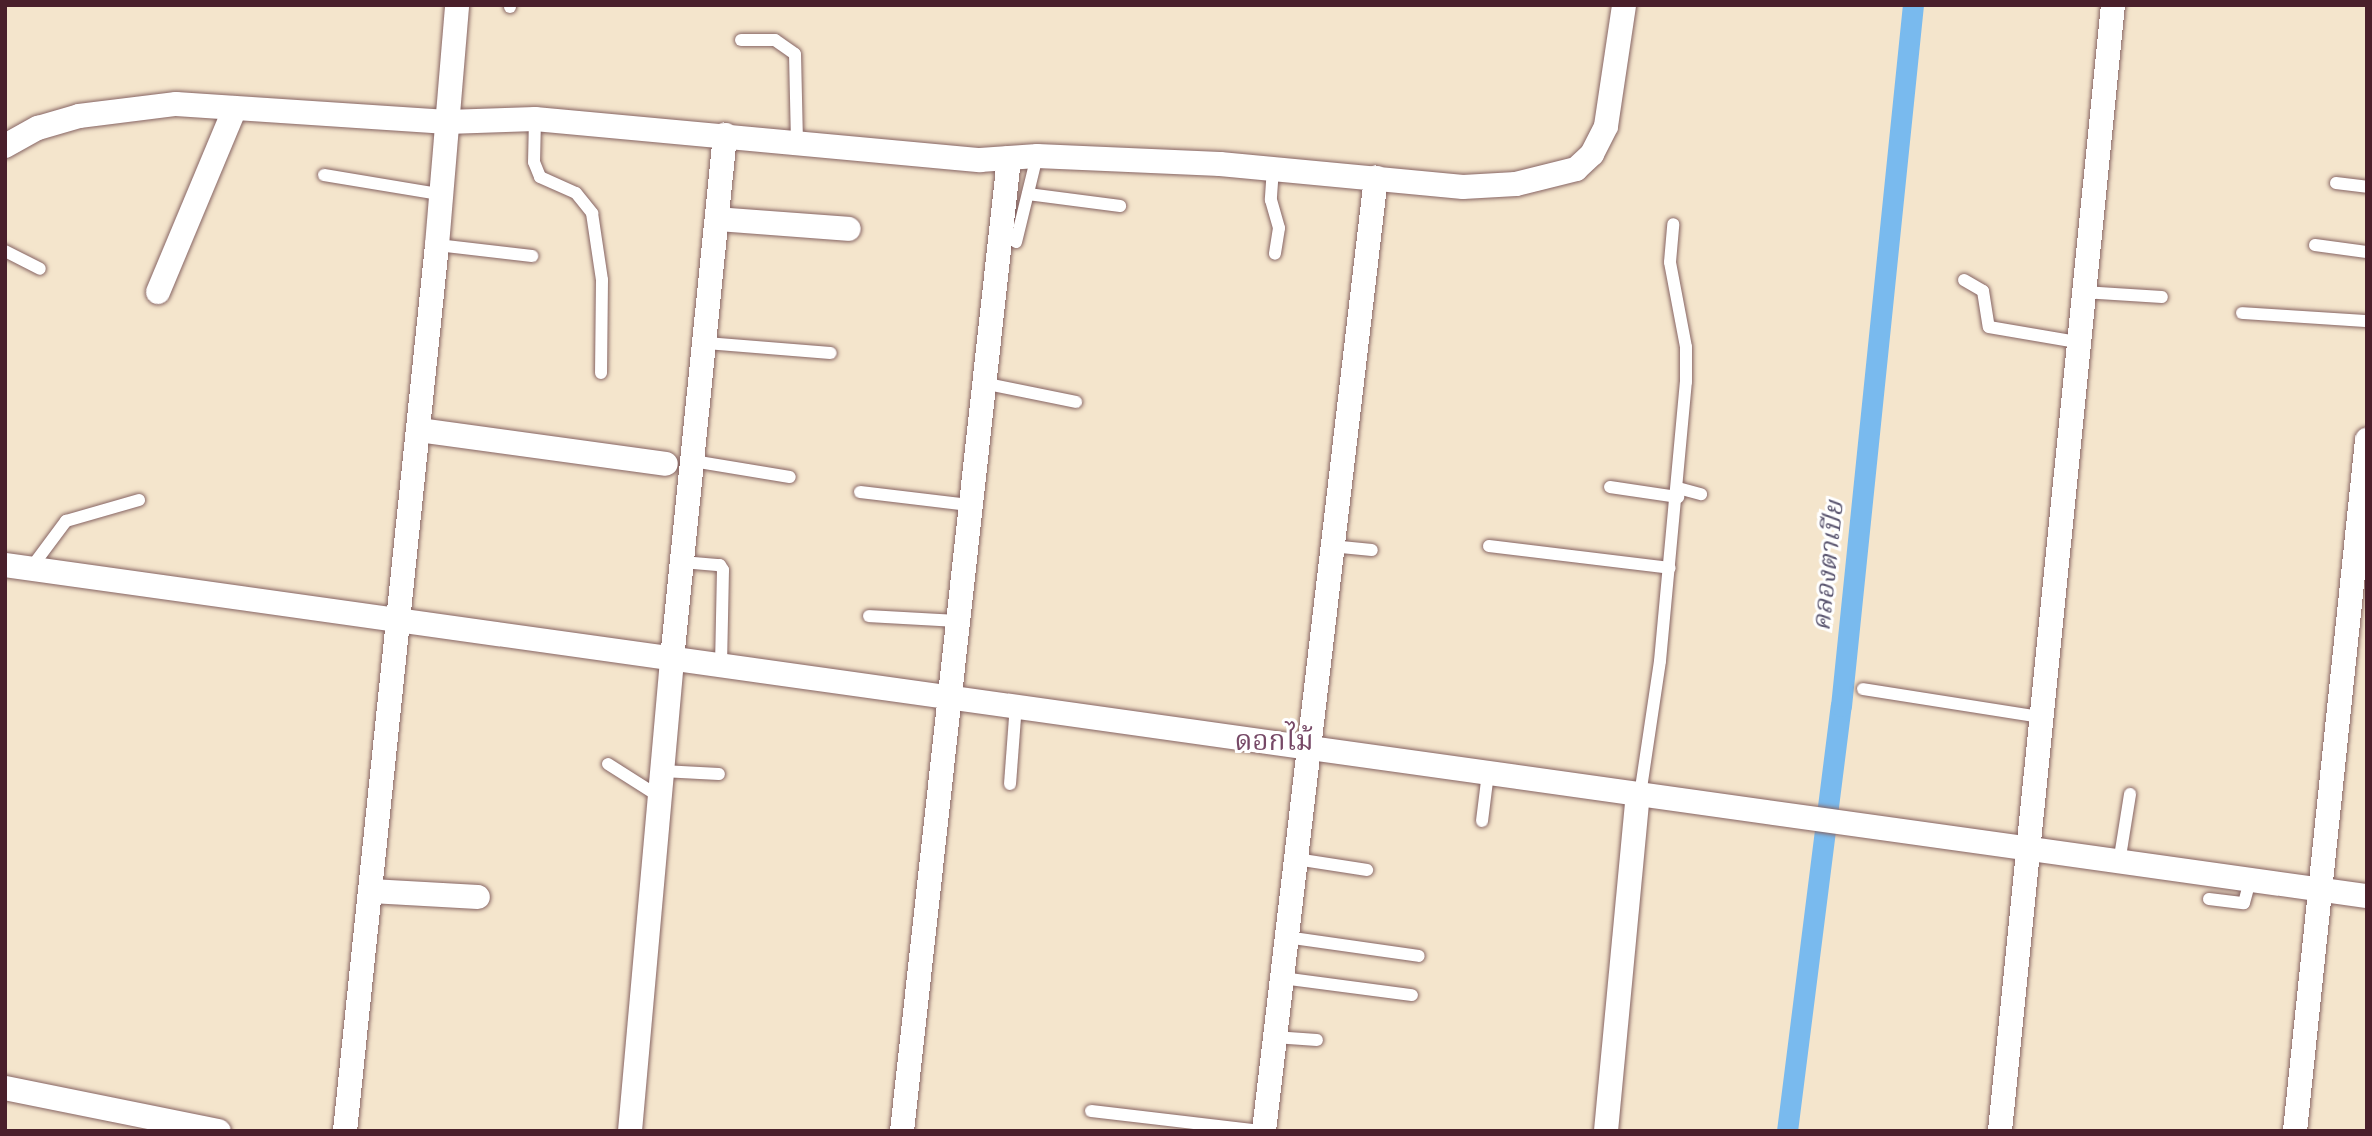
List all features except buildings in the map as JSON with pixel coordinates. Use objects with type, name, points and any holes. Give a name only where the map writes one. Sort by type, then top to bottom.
[{"type":"street","points":[[345,1131],[419,429],[457,5]]},
{"type":"street","points":[[5,146],[38,128],[79,116],[176,104],[447,122],[535,119],[797,141],[980,160],[1037,156],[1273,168],[1463,187],[1516,184],[1576,169],[1592,154],[1606,127],[1624,5]]},
{"type":"street","points":[[2000,1131],[2082,292],[2113,5]]},
{"type":"street","points":[[158,292],[235,108]]},
{"type":"street","points":[[630,1131],[672,659],[725,135]]},
{"type":"street","points":[[902,1131],[947,696],[1009,158]]},
{"type":"street","points":[[1262,1131],[1376,178]]},
{"type":"street","points":[[717,219],[849,229]]},
{"type":"street","points":[[419,429],[666,464]]},
{"type":"street","points":[[2295,1131],[2367,440]]},
{"type":"street","points":[[5,565],[2367,896]]},
{"type":"street","points":[[1606,1131],[1639,795]]},
{"type":"street","points":[[371,891],[478,897]]},
{"type":"street","points":[[5,1088],[219,1131]]},
{"type":"lane","points":[[741,40],[775,40],[795,54],[797,141]]},
{"type":"lane","points":[[535,119],[534,162],[540,177],[576,193],[592,213],[602,280],[601,373]]},
{"type":"lane","points":[[1016,242],[1037,156]]},
{"type":"lane","points":[[1273,168],[1271,200],[1279,228],[1275,254]]},
{"type":"lane","points":[[324,175],[439,194]]},
{"type":"lane","points":[[2336,183],[2367,187]]},
{"type":"lane","points":[[1028,194],[1120,206]]},
{"type":"lane","points":[[1639,795],[1678,492],[1686,347],[1670,262],[1673,224]]},
{"type":"lane","points":[[437,245],[533,256]]},
{"type":"lane","points":[[2315,245],[2367,252]]},
{"type":"lane","points":[[5,251],[40,270]]},
{"type":"lane","points":[[1964,280],[1983,290],[1989,327],[2077,342]]},
{"type":"lane","points":[[2082,292],[2162,298]]},
{"type":"lane","points":[[2242,313],[2367,321]]},
{"type":"lane","points":[[706,343],[831,354]]},
{"type":"lane","points":[[983,383],[1076,402]]},
{"type":"lane","points":[[693,461],[790,477]]},
{"type":"lane","points":[[1610,487],[1701,494]]},
{"type":"lane","points":[[860,492],[969,505]]},
{"type":"lane","points":[[30,569],[66,521],[139,500]]},
{"type":"lane","points":[[1331,545],[1372,550]]},
{"type":"lane","points":[[1489,546],[1670,568]]},
{"type":"lane","points":[[682,562],[720,565],[723,570],[721,664]]},
{"type":"lane","points":[[869,616],[956,621]]},
{"type":"lane","points":[[1863,689],[2040,717]]},
{"type":"lane","points":[[1010,784],[1016,705]]},
{"type":"lane","points":[[608,764],[660,797]]},
{"type":"lane","points":[[662,771],[719,774]]},
{"type":"lane","points":[[1482,821],[1488,773]]},
{"type":"lane","points":[[2119,863],[2130,794]]},
{"type":"lane","points":[[1296,859],[1367,870]]},
{"type":"lane","points":[[2209,899],[2244,903],[2250,881]]},
{"type":"lane","points":[[1286,937],[1419,956]]},
{"type":"lane","points":[[1282,978],[1412,995]]},
{"type":"lane","points":[[1274,1037],[1318,1040]]},
{"type":"lane","points":[[1091,1111],[1262,1131]]},
{"type":"waterway","name":"คลองตาเปีย","points":[[1787,1131],[1841,706],[1913,5]]},
{"type":"district","name":"ดอกไม้","points":[[1274,741]]}]
